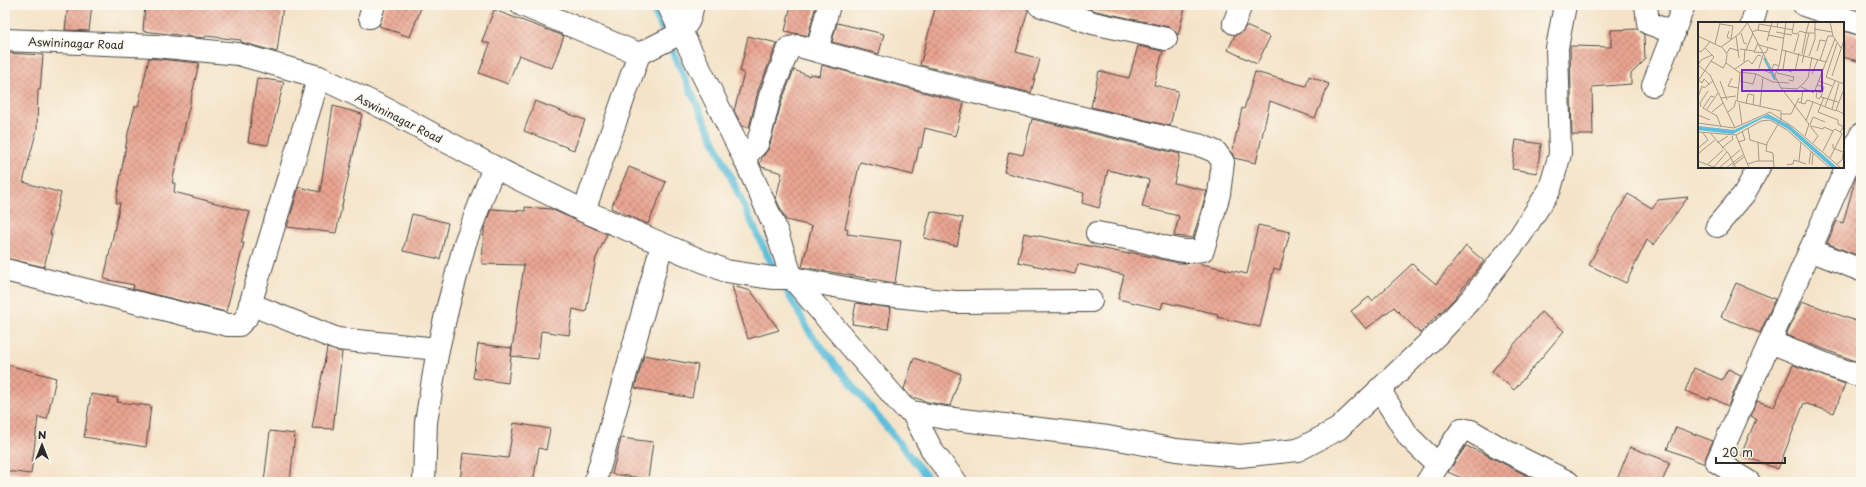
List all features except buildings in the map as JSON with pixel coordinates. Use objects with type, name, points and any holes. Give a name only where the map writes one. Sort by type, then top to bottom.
[{"type":"street","points":[[522,5],[639,54]]},
{"type":"street","points":[[668,5],[672,38],[744,158],[775,227],[783,278],[903,407],[912,412],[945,418],[1108,437],[1176,450],[1240,456],[1298,450],[1338,429],[1441,331],[1472,298],[1520,236],[1550,190],[1560,154],[1557,48],[1565,5]]},
{"type":"street","points":[[584,211],[639,54],[672,38],[689,20],[693,5]]},
{"type":"street","points":[[817,51],[829,5]]},
{"type":"street","points":[[1039,5],[1093,23],[1166,39]]},
{"type":"street","points":[[1646,5],[1648,23],[1674,33]]},
{"type":"street","points":[[1653,85],[1684,5]]},
{"type":"street","points":[[1752,22],[1757,5]]},
{"type":"street","points":[[1804,5],[1861,24]]},
{"type":"street","name":"Aswininagar Road","points":[[5,40],[156,46],[238,54],[319,77],[384,108],[494,167],[584,211],[726,272],[783,278],[877,294],[956,302],[1091,301]]},
{"type":"street","points":[[744,158],[756,144],[762,132],[770,96],[789,48],[799,46],[973,92],[1202,146],[1216,152],[1223,162],[1220,194],[1203,250],[1193,252],[1170,249],[1142,241],[1097,233]]},
{"type":"street","points":[[5,270],[228,325],[239,324],[246,318],[319,77]]},
{"type":"street","points":[[1748,482],[1717,462],[1861,134]]},
{"type":"street","points":[[424,482],[426,422],[438,349],[465,243],[494,167]]},
{"type":"street","points":[[1717,226],[1744,194],[1758,168]]},
{"type":"street","points":[[596,479],[662,245]]},
{"type":"street","points":[[1810,250],[1861,270]]},
{"type":"street","points":[[250,304],[338,339],[438,349]]},
{"type":"street","points":[[1770,342],[1830,366],[1861,376]]},
{"type":"street","points":[[1379,389],[1432,473],[1462,429],[1471,431],[1502,449],[1568,482]]},
{"type":"street","points":[[912,412],[933,452],[956,482]]},
{"type":"waterway","points":[[651,5],[765,251],[810,333],[931,482]]}]
